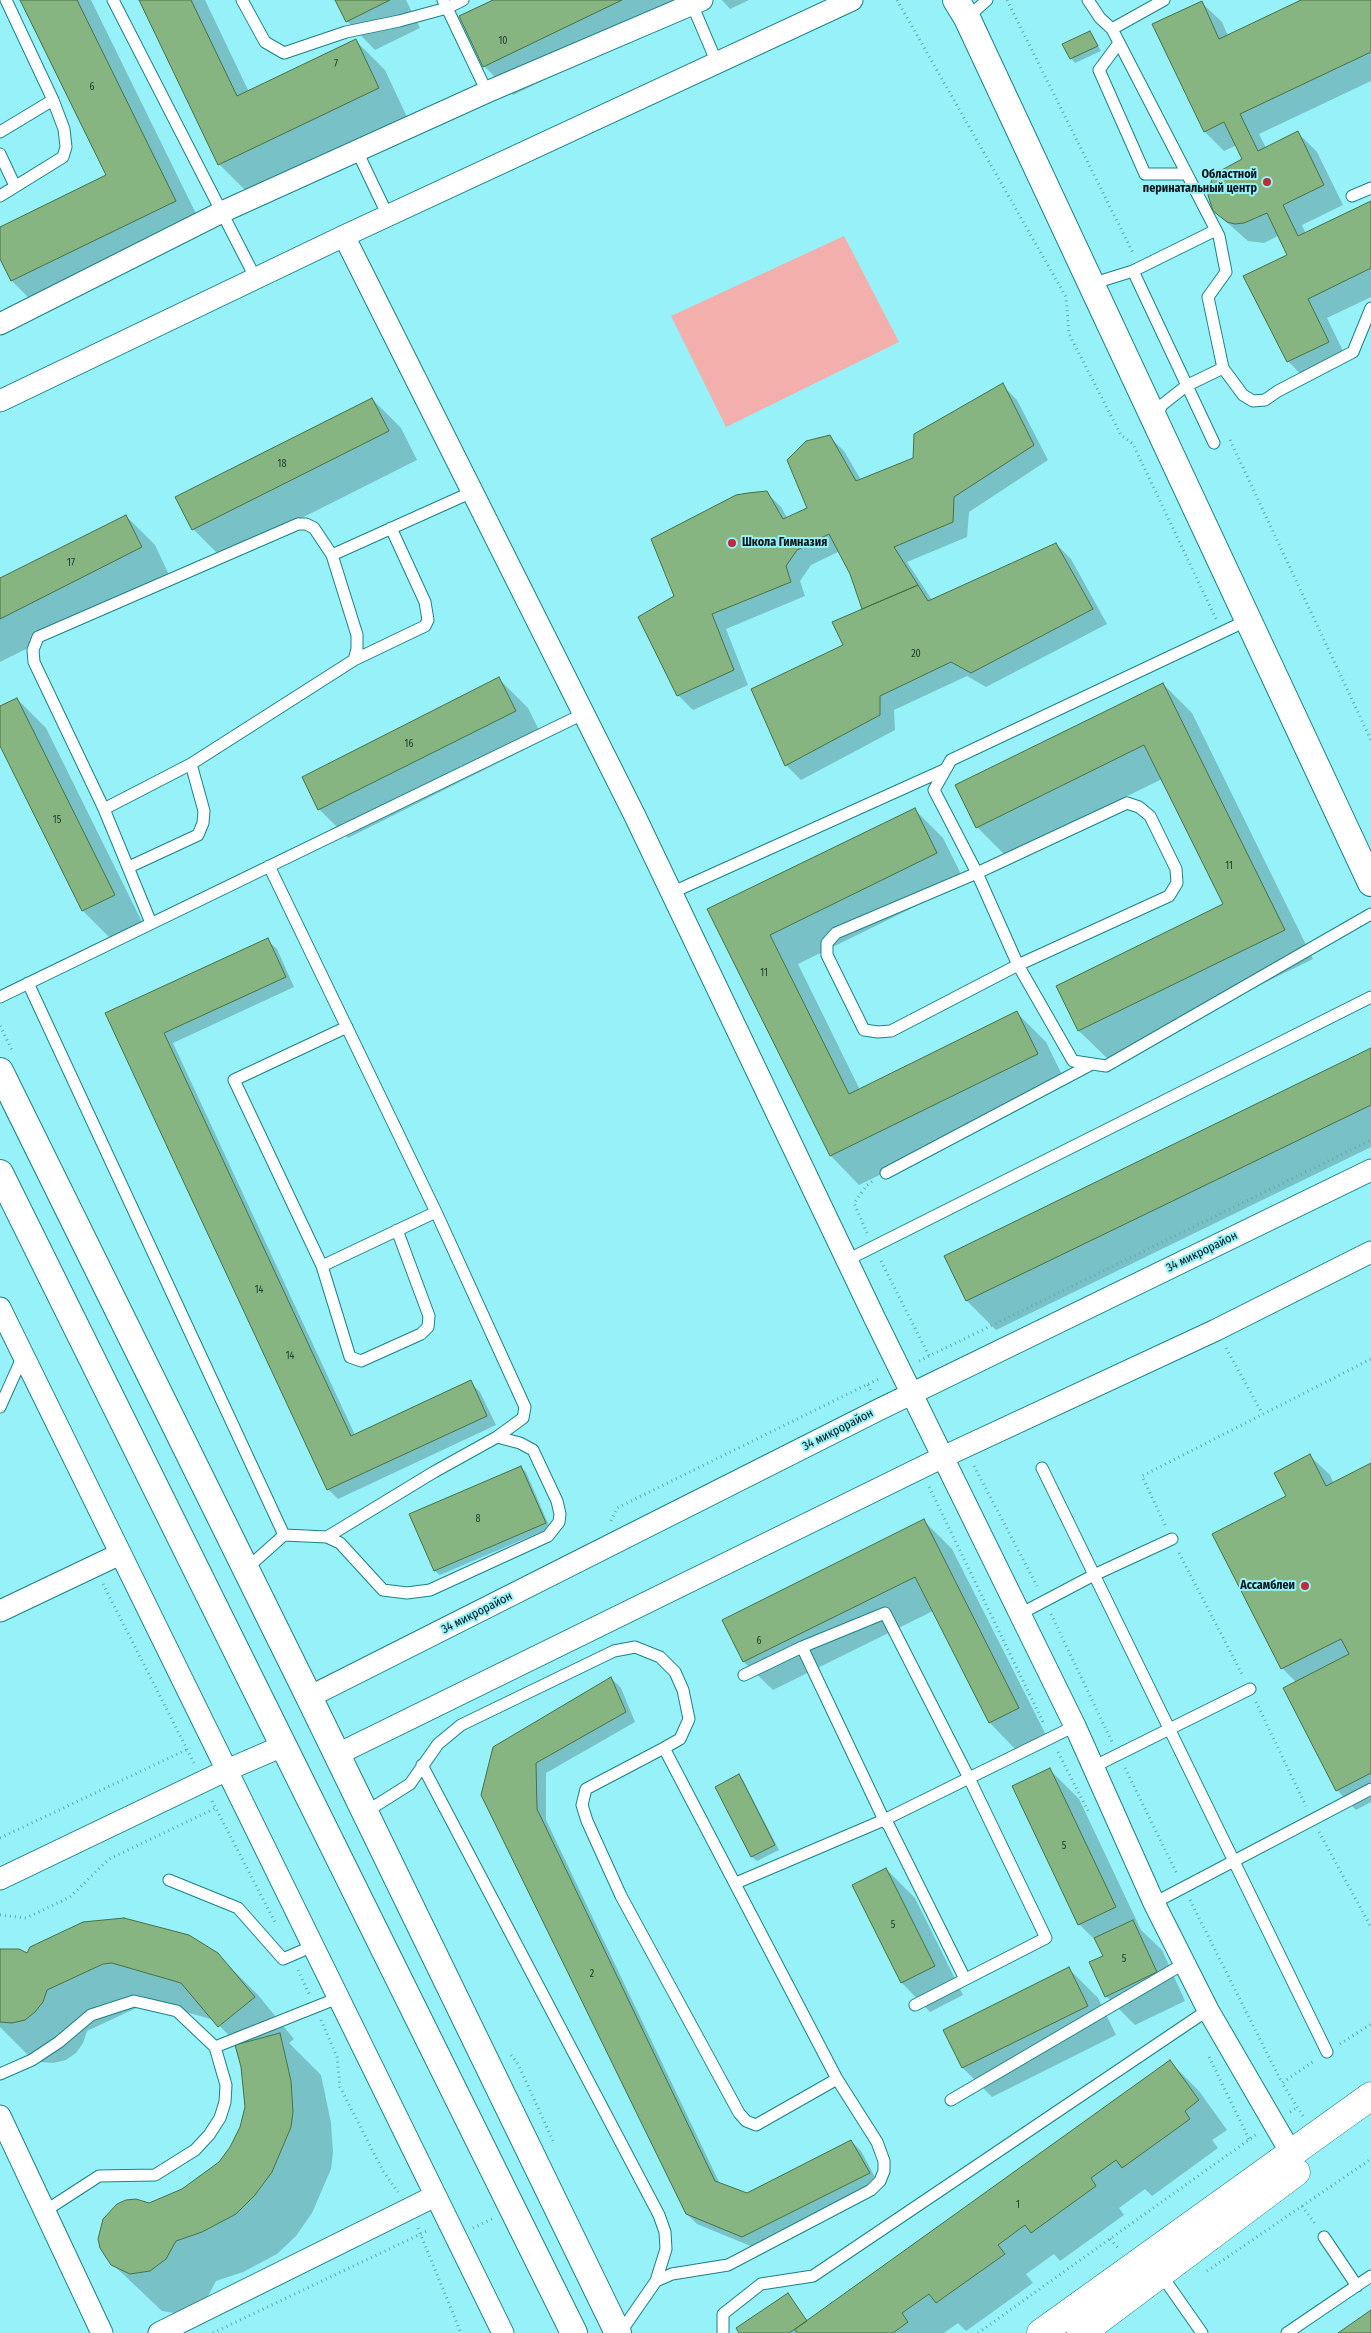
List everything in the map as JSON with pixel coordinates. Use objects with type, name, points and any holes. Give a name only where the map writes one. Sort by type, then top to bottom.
[{"type":"main road","points":[[1041,2333],[1371,2096]]},
{"type":"main road","points":[[1081,2333],[1371,2117]]},
{"type":"street","points":[[0,401],[344,236],[852,0]]},
{"type":"street","points":[[0,324],[222,212],[488,92],[695,2]]},
{"type":"street","points":[[961,9],[1371,883]]},
{"type":"street","points":[[344,236],[671,893],[847,1260],[1075,1726],[1154,1903],[1208,2010],[1291,2152]]},
{"type":"street","points":[[0,1071],[309,1697],[619,2333]]},
{"type":"street","name":"34 микрорайон","points":[[309,1697],[878,1410],[1371,1170]]},
{"type":"street","points":[[0,1173],[574,2333]]},
{"type":"street","points":[[336,1755],[920,1468],[1216,1330],[1371,1252]]},
{"type":"street","points":[[0,1308],[503,2333]]},
{"type":"street","points":[[0,1611],[120,1554]]},
{"type":"street","points":[[0,1879],[227,1770],[285,1746]]},
{"type":"street","points":[[0,2116],[102,2333]]},
{"type":"street","points":[[159,2333],[435,2196]]},
{"type":"lane","points":[[0,196],[63,157],[66,147],[64,129],[53,100],[6,0]]},
{"type":"lane","points":[[113,0],[256,279]]},
{"type":"lane","points":[[242,0],[265,42],[284,53],[346,32],[399,21],[445,4],[463,0]]},
{"type":"lane","points":[[961,9],[987,0]]},
{"type":"lane","points":[[1088,0],[1100,18],[1112,29],[1219,236],[1226,272],[1208,297],[1223,368],[1243,395],[1253,401],[1265,400],[1278,391],[1353,352],[1371,308]]},
{"type":"lane","points":[[1112,29],[1164,0]]},
{"type":"lane","points":[[695,2],[718,63]]},
{"type":"lane","points":[[445,4],[488,92]]},
{"type":"lane","points":[[1119,43],[1099,70],[1145,174],[1187,174]]},
{"type":"lane","points":[[0,132],[53,100]]},
{"type":"lane","points":[[357,151],[388,216]]},
{"type":"lane","points":[[0,154],[15,186]]},
{"type":"lane","points":[[1352,196],[1371,188]]},
{"type":"lane","points":[[1091,284],[1133,271],[1216,230]]},
{"type":"lane","points":[[1133,271],[1214,443]]},
{"type":"lane","points":[[1155,421],[1162,405],[1186,386],[1223,368]]},
{"type":"lane","points":[[332,555],[472,492]]},
{"type":"lane","points":[[151,923],[104,809],[34,662],[33,650],[38,637],[298,524],[306,524],[314,528],[332,555],[357,635],[357,649],[354,660]]},
{"type":"lane","points":[[104,809],[191,764],[354,660],[425,626],[428,620],[425,602],[391,528]]},
{"type":"lane","points":[[1248,620],[951,760],[934,790],[977,873],[1018,964],[1074,1061],[1106,1066],[1371,914]]},
{"type":"lane","points":[[0,997],[583,714]]},
{"type":"lane","points":[[129,867],[198,835],[203,823],[204,811],[191,764]]},
{"type":"lane","points":[[671,893],[944,770]]},
{"type":"lane","points":[[1128,804],[1139,807],[1150,816],[1176,869],[1177,883],[1169,896],[1018,964],[891,1031],[878,1032],[864,1030],[827,955],[827,943],[836,933],[977,873],[1128,804]]},
{"type":"lane","points":[[270,866],[436,1212],[524,1407],[524,1418],[497,1437],[434,1472],[327,1537]]},
{"type":"lane","points":[[28,983],[284,1535]]},
{"type":"lane","points":[[847,1260],[1371,997]]},
{"type":"lane","points":[[347,1027],[234,1080],[322,1266],[350,1357],[361,1361],[421,1334],[428,1327],[429,1316],[397,1230]]},
{"type":"lane","points":[[886,1173],[1092,1064]]},
{"type":"lane","points":[[322,1266],[436,1212]]},
{"type":"lane","points":[[0,1406],[24,1355]]},
{"type":"lane","points":[[245,1570],[284,1535],[327,1537],[340,1543],[382,1590],[407,1594],[430,1590],[548,1536],[559,1522],[560,1514],[557,1500],[533,1450],[520,1443],[497,1437]]},
{"type":"lane","points":[[1042,1468],[1235,1860],[1327,2052]]},
{"type":"lane","points":[[1020,1614],[1094,1575],[1172,1539]]},
{"type":"lane","points":[[744,1675],[802,1647],[885,1613],[969,1778],[1046,1938],[915,2005]]},
{"type":"lane","points":[[364,1813],[410,1784],[438,1744],[461,1725],[614,1651],[635,1647],[660,1657],[675,1672],[684,1690],[689,1719],[680,1739],[586,1789],[582,1805],[587,1821],[621,1896],[739,2113],[746,2122],[756,2125],[837,2079]]},
{"type":"lane","points":[[802,1647],[884,1820],[889,1826],[965,1979]]},
{"type":"lane","points":[[1093,1767],[1250,1688]]},
{"type":"lane","points":[[736,1883],[884,1820],[1075,1726]]},
{"type":"lane","points":[[656,2281],[672,2274],[728,2265],[871,2190],[880,2180],[884,2171],[884,2161],[878,2142],[837,2079],[664,1748]]},
{"type":"lane","points":[[422,1765],[659,2215],[665,2232],[666,2249],[656,2281],[619,2333]]},
{"type":"lane","points":[[1154,1903],[1371,1789]]},
{"type":"lane","points":[[168,1880],[238,1908],[283,1959],[313,1946]]},
{"type":"lane","points":[[951,2100],[1184,1963]]},
{"type":"lane","points":[[215,2047],[338,1998]]},
{"type":"lane","points":[[0,2074],[32,2060],[59,2042],[91,2014],[134,2001],[177,2011],[215,2047],[226,2085],[225,2102],[220,2118],[209,2135],[195,2150],[155,2175],[99,2176],[44,2211]]},
{"type":"lane","points":[[723,2333],[723,2314],[761,2284],[813,2276],[1208,2010]]},
{"type":"lane","points":[[1324,2238],[1357,2286]]},
{"type":"lane","points":[[1160,2274],[1202,2333]]},
{"type":"lane","points":[[1288,2333],[1371,2276]]},
{"type":"path","points":[[896,0],[1066,297],[1069,334],[1121,435],[1133,444],[1222,632]]},
{"type":"path","points":[[921,1360],[1371,1140]]},
{"type":"path","points":[[1216,1330],[1262,1413]]},
{"type":"path","points":[[1371,1359],[1262,1413],[1142,1476],[1172,1539],[1250,1688],[1313,1820],[1371,1927]]},
{"type":"path","points":[[598,1552],[616,1508],[868,1384],[878,1410]]},
{"type":"path","points":[[920,1468],[1090,1816]]},
{"type":"path","points":[[0,1838],[211,1738]]},
{"type":"path","points":[[0,1916],[26,1918],[70,1897],[109,1859],[216,1808]]},
{"type":"path","points":[[1315,2136],[1282,2083],[1371,2024]]},
{"type":"path","points":[[1208,2055],[1249,2139]]},
{"type":"path","points":[[978,2333],[1249,2139],[1298,2107]]},
{"type":"path","points":[[1206,2272],[1371,2158]]},
{"type":"path","points":[[1302,2206],[1324,2238]]},
{"type":"path","points":[[213,2333],[452,2229],[512,2209]]},
{"type":"shaded area","points":[[844,236],[899,342],[726,427],[671,316]]},
{"type":"building","points":[[20,0],[77,0],[176,201],[11,281],[0,259],[0,227],[106,175]]},
{"type":"building","points":[[139,0],[191,0],[237,96],[356,39],[379,88],[218,165]]},
{"type":"building","points":[[335,0],[390,0],[346,22]]},
{"type":"building","points":[[493,0],[622,0],[483,67],[459,16]]},
{"type":"building","name":"Областной перинатальный центр","points":[[1301,0],[1371,0],[1371,52],[1240,114],[1258,151],[1298,131],[1324,185],[1283,205],[1298,236],[1371,201],[1371,268],[1308,299],[1329,342],[1287,362],[1243,276],[1287,255],[1267,213],[1244,223],[1235,224],[1227,222],[1213,211],[1208,195],[1212,178],[1218,172],[1242,159],[1224,122],[1204,132],[1152,24],[1202,1],[1219,39]]},
{"type":"building","points":[[1090,31],[1098,46],[1070,59],[1062,44]]},
{"type":"building","name":"Школа Гимназия","points":[[1003,383],[1034,445],[954,497],[953,522],[894,547],[918,585],[862,609],[850,574],[829,534],[797,550],[786,566],[791,582],[712,614],[734,670],[677,696],[638,617],[674,596],[651,539],[736,495],[748,493],[767,491],[783,519],[807,508],[787,460],[806,441],[830,435],[856,481],[913,458],[914,434]]},
{"type":"building","points":[[372,398],[389,431],[192,530],[175,497]]},
{"type":"building","points":[[126,515],[142,547],[0,619],[0,578]]},
{"type":"building","points":[[1056,543],[1093,609],[971,673],[951,662],[880,696],[880,715],[785,766],[751,689],[843,645],[832,622],[918,585],[928,601]]},
{"type":"building","points":[[499,677],[516,711],[318,810],[302,777]]},
{"type":"building","points":[[1163,683],[1285,930],[1078,1031],[1056,986],[1223,904],[1144,745],[976,828],[955,785]]},
{"type":"building","points":[[17,698],[115,895],[82,911],[0,746],[0,706]]},
{"type":"building","points":[[915,808],[937,853],[770,935],[849,1094],[1017,1011],[1038,1054],[830,1156],[707,909]]},
{"type":"building","points":[[268,938],[286,977],[164,1033],[351,1436],[471,1380],[487,1416],[327,1490],[105,1013]]},
{"type":"building","points":[[1371,1048],[1371,1105],[966,1301],[944,1256]]},
{"type":"building","name":"Ассамблеи","points":[[1310,1454],[1326,1486],[1371,1463],[1371,1773],[1336,1791],[1283,1688],[1349,1654],[1341,1639],[1281,1669],[1212,1534],[1286,1496],[1274,1473]]},
{"type":"building","points":[[521,1466],[546,1523],[434,1571],[409,1514]]},
{"type":"building","points":[[924,1519],[1019,1708],[989,1723],[915,1577],[743,1662],[722,1620]]},
{"type":"building","points":[[611,1677],[626,1712],[536,1763],[537,1809],[715,2181],[747,2193],[851,2140],[870,2173],[742,2237],[686,2214],[481,1795],[493,1747]]},
{"type":"building","points":[[1050,1768],[1116,1907],[1078,1925],[1012,1786]]},
{"type":"building","points":[[739,1774],[775,1845],[751,1857],[715,1787]]},
{"type":"building","points":[[886,1868],[935,1966],[901,1983],[852,1885]]},
{"type":"building","points":[[124,1918],[189,1935],[218,1953],[255,1997],[218,2027],[181,1983],[112,1963],[103,1964],[47,1990],[43,2002],[25,2020],[12,2023],[0,2022],[0,1949],[19,1949],[27,1953],[30,1947],[83,1922]]},
{"type":"building","points":[[1133,1920],[1157,1972],[1105,1997],[1089,1962],[1103,1956],[1094,1938]]},
{"type":"building","points":[[1069,1967],[1088,2006],[962,2068],[943,2030]]},
{"type":"building","points":[[280,2033],[291,2081],[293,2112],[291,2127],[272,2172],[255,2195],[236,2214],[202,2232],[176,2241],[166,2259],[150,2271],[130,2274],[111,2265],[100,2248],[98,2239],[103,2219],[117,2204],[126,2200],[136,2199],[149,2203],[182,2189],[219,2162],[230,2147],[240,2127],[245,2107],[241,2067],[235,2045]]},
{"type":"building","points":[[1170,2060],[1199,2100],[1185,2111],[1190,2119],[1122,2168],[1116,2160],[1091,2178],[1096,2186],[1031,2233],[1025,2225],[998,2245],[1005,2254],[936,2303],[929,2294],[902,2313],[908,2322],[893,2333],[797,2333],[795,2329]]},
{"type":"building","points":[[788,2293],[807,2321],[789,2333],[739,2333],[736,2328]]},
{"type":"building","points":[[1371,2310],[1371,2333],[1338,2333]]},
{"type":"place","name":"Областной перинатальный центр","points":[[1267,182]]},
{"type":"place","name":"Школа Гимназия","points":[[732,543]]},
{"type":"place","name":"Ассамблеи","points":[[1305,1586]]}]
